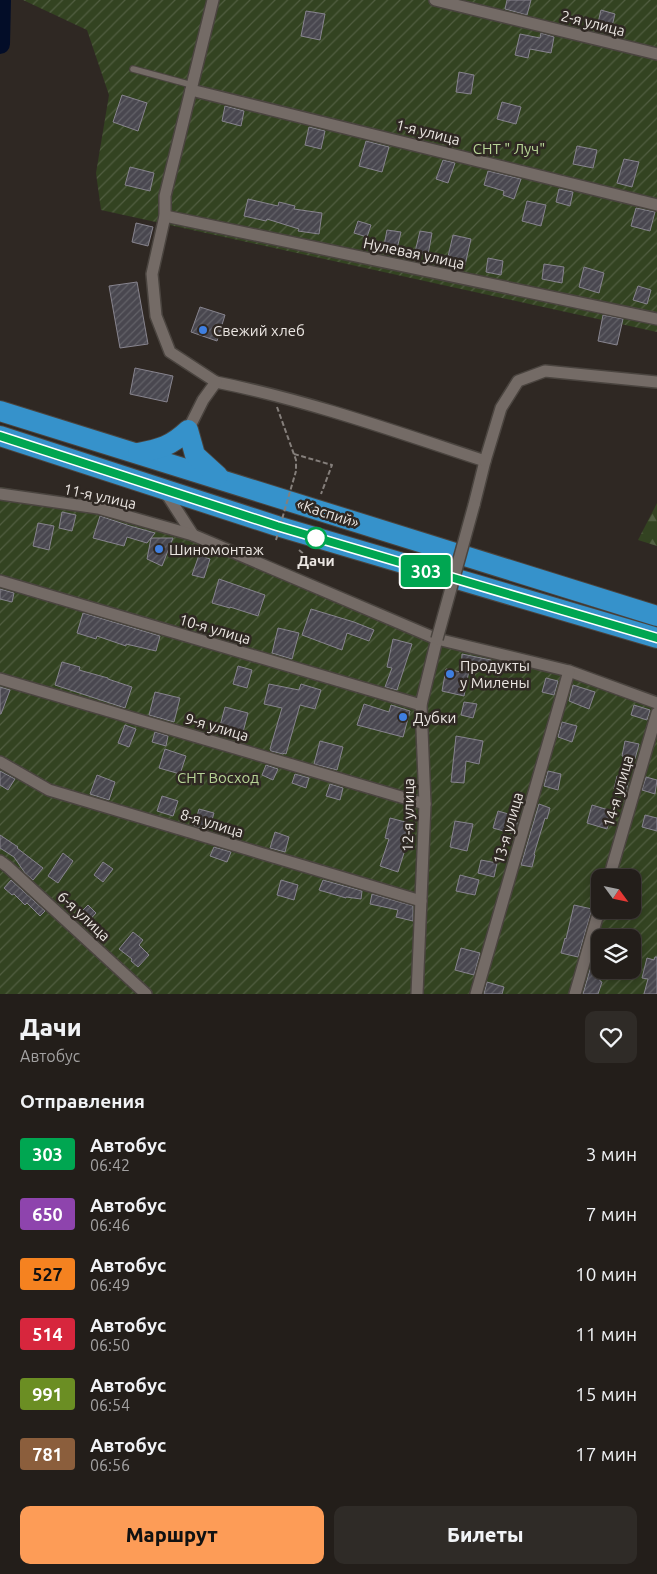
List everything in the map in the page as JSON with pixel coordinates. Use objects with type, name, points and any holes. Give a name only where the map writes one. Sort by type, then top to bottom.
[{"type":"highway","name":"«Каспий»","points":[[0,411],[222,479],[485,564],[657,616]]},
{"type":"highway","points":[[137,453],[160,450],[177,440],[188,430],[195,455],[222,479]]},
{"type":"highway","name":"«Каспий»","points":[[0,436],[296,532],[657,638]]},
{"type":"street","points":[[213,0],[165,196],[165,216],[152,274],[156,316],[170,352],[216,382],[277,396],[485,461]]},
{"type":"street","name":"2-я улица","points":[[435,0],[657,54]]},
{"type":"street","name":"1-я улица","points":[[192,87],[657,204]]},
{"type":"street","name":"Нулевая улица","points":[[165,216],[657,319]]},
{"type":"street","name":"12-я улица","points":[[417,994],[425,804],[422,705],[485,461],[501,408],[518,381],[545,371],[657,382]]},
{"type":"street","points":[[188,430],[203,400],[216,382]]},
{"type":"street","points":[[162,488],[193,535]]},
{"type":"street","name":"11-я улица","points":[[0,494],[98,508],[193,535],[438,639],[569,671],[657,703]]},
{"type":"street","name":"10-я улица","points":[[0,582],[422,705]]},
{"type":"street","name":"13-я улица","points":[[476,994],[569,671]]},
{"type":"street","name":"9-я улица","points":[[0,679],[425,804]]},
{"type":"street","name":"14-я улица","points":[[612,869],[657,713]]},
{"type":"street","name":"8-я улица","points":[[0,762],[49,790],[421,901]]},
{"type":"street","name":"6-я улица","points":[[0,861],[146,994]]},
{"type":"street","points":[[575,994],[597,919]]},
{"type":"lane","points":[[133,68],[192,87]]},
{"type":"path","points":[[276,540],[296,471],[296,460],[277,408],[277,396]]},
{"type":"path","points":[[293,453],[332,465],[321,494]]},
{"type":"path","points":[[303,552],[306,555],[304,567]]},
{"type":"green space","name":"СНТ \" Луч\"","points":[[23,0],[657,0],[657,332],[101,210],[96,173],[109,95],[87,30]]},
{"type":"green space","name":"СНТ Восход","points":[[0,487],[95,503],[196,531],[424,631],[657,697],[657,994],[0,994]]},
{"type":"green space","points":[[657,503],[657,546],[638,540]]},
{"type":"building","points":[[507,0],[531,0],[527,15],[505,9]]},
{"type":"building","points":[[601,10],[615,14],[611,30],[597,27]]},
{"type":"building","points":[[306,11],[325,14],[320,40],[301,36]]},
{"type":"building","points":[[541,33],[554,37],[551,53],[530,49],[528,58],[515,55],[520,34],[540,38]]},
{"type":"building","points":[[459,72],[474,75],[471,94],[456,92]]},
{"type":"building","points":[[122,95],[147,103],[138,131],[113,122]]},
{"type":"building","points":[[502,102],[521,107],[516,124],[497,119]]},
{"type":"building","points":[[225,106],[244,111],[241,126],[222,121]]},
{"type":"building","points":[[309,127],[325,131],[321,149],[305,145]]},
{"type":"building","points":[[366,141],[389,147],[382,172],[359,166]]},
{"type":"building","points":[[577,146],[597,150],[593,168],[573,164]]},
{"type":"building","points":[[624,159],[639,162],[632,187],[617,183]]},
{"type":"building","points":[[443,160],[455,163],[448,183],[436,179]]},
{"type":"building","points":[[130,167],[154,173],[150,191],[125,185]]},
{"type":"building","points":[[488,171],[521,179],[514,199],[503,195],[504,191],[484,185]]},
{"type":"building","points":[[559,189],[573,192],[570,206],[556,202]]},
{"type":"building","points":[[248,199],[278,206],[279,202],[295,206],[294,209],[322,213],[319,234],[298,231],[299,229],[267,219],[266,221],[244,216]]},
{"type":"building","points":[[527,201],[546,205],[541,226],[522,221]]},
{"type":"building","points":[[636,208],[655,212],[650,231],[631,226]]},
{"type":"building","points":[[358,221],[371,225],[367,237],[354,233]]},
{"type":"building","points":[[136,223],[153,227],[148,246],[132,242]]},
{"type":"building","points":[[387,230],[401,232],[396,253],[383,251]]},
{"type":"building","points":[[420,231],[432,233],[428,255],[415,252]]},
{"type":"building","points":[[453,235],[471,239],[465,265],[447,261]]},
{"type":"building","points":[[488,258],[503,261],[501,275],[486,272]]},
{"type":"building","points":[[544,264],[564,267],[562,283],[542,279]]},
{"type":"building","points":[[584,267],[604,273],[599,293],[579,287]]},
{"type":"building","points":[[137,282],[148,344],[120,348],[109,286]]},
{"type":"building","points":[[638,286],[651,290],[647,304],[633,300]]},
{"type":"building","points":[[200,307],[225,315],[217,341],[191,332]]},
{"type":"building","points":[[603,315],[623,319],[617,345],[598,341]]},
{"type":"building","points":[[135,368],[173,376],[167,402],[130,394]]},
{"type":"building","points":[[62,512],[76,515],[72,531],[59,528]]},
{"type":"building","points":[[100,516],[155,533],[147,543],[127,537],[124,546],[93,538]]},
{"type":"building","points":[[38,523],[54,526],[49,550],[33,546]]},
{"type":"building","name":"Шиномонтаж","points":[[151,538],[173,538],[162,566],[147,559]]},
{"type":"building","points":[[199,555],[210,559],[204,578],[192,575]]},
{"type":"building","points":[[219,579],[265,595],[258,616],[212,603]]},
{"type":"building","points":[[0,589],[14,593],[12,602],[0,599]]},
{"type":"building","points":[[311,609],[374,630],[369,641],[347,633],[342,650],[302,635]]},
{"type":"building","points":[[83,613],[160,636],[156,651],[126,644],[126,646],[97,636],[96,639],[77,633]]},
{"type":"building","points":[[278,628],[299,633],[292,659],[272,653]]},
{"type":"building","points":[[393,639],[412,644],[397,690],[385,687],[392,668],[387,667]]},
{"type":"building","points":[[462,654],[491,660],[491,666],[470,665],[464,696],[442,691],[446,669],[461,672]]},
{"type":"building","points":[[62,662],[80,667],[79,670],[132,687],[125,708],[55,685]]},
{"type":"building","points":[[238,666],[252,670],[247,688],[233,684]]},
{"type":"building","points":[[546,678],[558,681],[554,695],[542,692]]},
{"type":"building","points":[[269,684],[299,690],[301,684],[321,690],[315,709],[300,705],[286,754],[271,751],[270,749],[282,708],[264,704]]},
{"type":"building","points":[[573,685],[595,692],[589,709],[569,701]]},
{"type":"building","points":[[0,687],[10,690],[1,714],[0,714]]},
{"type":"building","points":[[155,692],[180,698],[174,722],[149,715]]},
{"type":"building","points":[[464,702],[477,704],[473,718],[461,715]]},
{"type":"building","points":[[364,704],[389,712],[391,705],[410,711],[403,737],[357,725]]},
{"type":"building","points":[[634,705],[650,710],[647,720],[631,715]]},
{"type":"building","points":[[225,707],[248,713],[243,732],[220,726]]},
{"type":"building","points":[[562,722],[577,726],[572,742],[558,737]]},
{"type":"building","points":[[125,725],[136,729],[129,747],[118,743]]},
{"type":"building","points":[[155,732],[168,736],[166,746],[152,742]]},
{"type":"building","points":[[456,736],[483,741],[479,764],[466,761],[464,783],[451,782]]},
{"type":"building","points":[[320,741],[343,747],[337,770],[314,764]]},
{"type":"building","points":[[625,741],[639,744],[635,759],[622,756]]},
{"type":"building","points":[[165,749],[186,756],[180,774],[159,768]]},
{"type":"building","points":[[266,765],[278,769],[273,780],[262,775]]},
{"type":"building","points":[[0,771],[15,779],[8,790],[0,785]]},
{"type":"building","points":[[548,771],[561,774],[558,790],[544,786]]},
{"type":"building","points":[[295,774],[309,778],[306,788],[292,783]]},
{"type":"building","points":[[97,775],[115,782],[109,800],[90,794]]},
{"type":"building","points":[[617,776],[629,779],[626,792],[614,789]]},
{"type":"building","points":[[646,777],[657,780],[655,794],[642,790]]},
{"type":"building","points":[[330,784],[343,788],[340,800],[326,796]]},
{"type":"building","points":[[162,796],[178,801],[173,816],[157,811]]},
{"type":"building","points":[[539,804],[550,808],[547,819],[545,818],[532,867],[521,865]]},
{"type":"building","points":[[592,805],[612,811],[607,829],[587,823]]},
{"type":"building","points":[[199,809],[214,813],[209,830],[194,826]]},
{"type":"building","points":[[498,811],[519,817],[514,834],[493,828]]},
{"type":"building","points":[[645,815],[657,818],[657,831],[642,827]]},
{"type":"building","points":[[390,818],[413,824],[398,872],[380,866],[389,839],[385,838]]},
{"type":"building","points":[[455,821],[473,824],[467,851],[450,847]]},
{"type":"building","points":[[275,832],[289,837],[285,852],[270,848]]},
{"type":"building","points":[[0,835],[43,868],[33,880],[25,873],[14,857],[0,848]]},
{"type":"building","points":[[214,847],[231,852],[227,862],[210,856]]},
{"type":"building","points":[[63,853],[73,861],[58,883],[48,876]]},
{"type":"building","points":[[481,860],[497,863],[494,877],[478,873]]},
{"type":"building","points":[[103,862],[113,869],[103,882],[94,875]]},
{"type":"building","points":[[460,875],[479,880],[475,895],[456,891]]},
{"type":"building","points":[[11,880],[45,911],[40,916],[27,903],[25,905],[14,894],[12,895],[4,888]]},
{"type":"building","points":[[281,880],[298,885],[294,900],[277,895]]},
{"type":"building","points":[[323,880],[362,891],[361,899],[346,898],[319,890]]},
{"type":"building","points":[[372,894],[413,906],[413,921],[396,917],[398,910],[370,904]]},
{"type":"building","points":[[88,905],[96,913],[86,924],[77,916]]},
{"type":"building","points":[[574,905],[591,909],[578,957],[561,953]]},
{"type":"building","points":[[133,932],[143,940],[139,945],[149,955],[138,967],[131,961],[132,959],[119,949]]},
{"type":"building","points":[[461,948],[480,953],[474,975],[455,970]]},
{"type":"building","points":[[657,957],[657,994],[644,994],[648,979],[642,978],[647,958],[654,960]]},
{"type":"building","points":[[591,966],[591,979],[600,979],[602,982],[598,994],[583,994]]},
{"type":"building","points":[[487,982],[504,987],[502,994],[484,994]]},
{"type":"waterway","points":[[0,44],[1,0]]},
{"type":"bus line","name":"303","points":[[0,436],[277,526],[657,638]]},
{"type":"place","name":"Свежий хлеб","points":[[203,330]]},
{"type":"place","name":"Дачи","points":[[316,538]]},
{"type":"place","name":"Шиномонтаж","points":[[159,549]]},
{"type":"place","name":"Продукты у Милены","points":[[450,674]]},
{"type":"place","name":"Дубки","points":[[403,717]]}]
